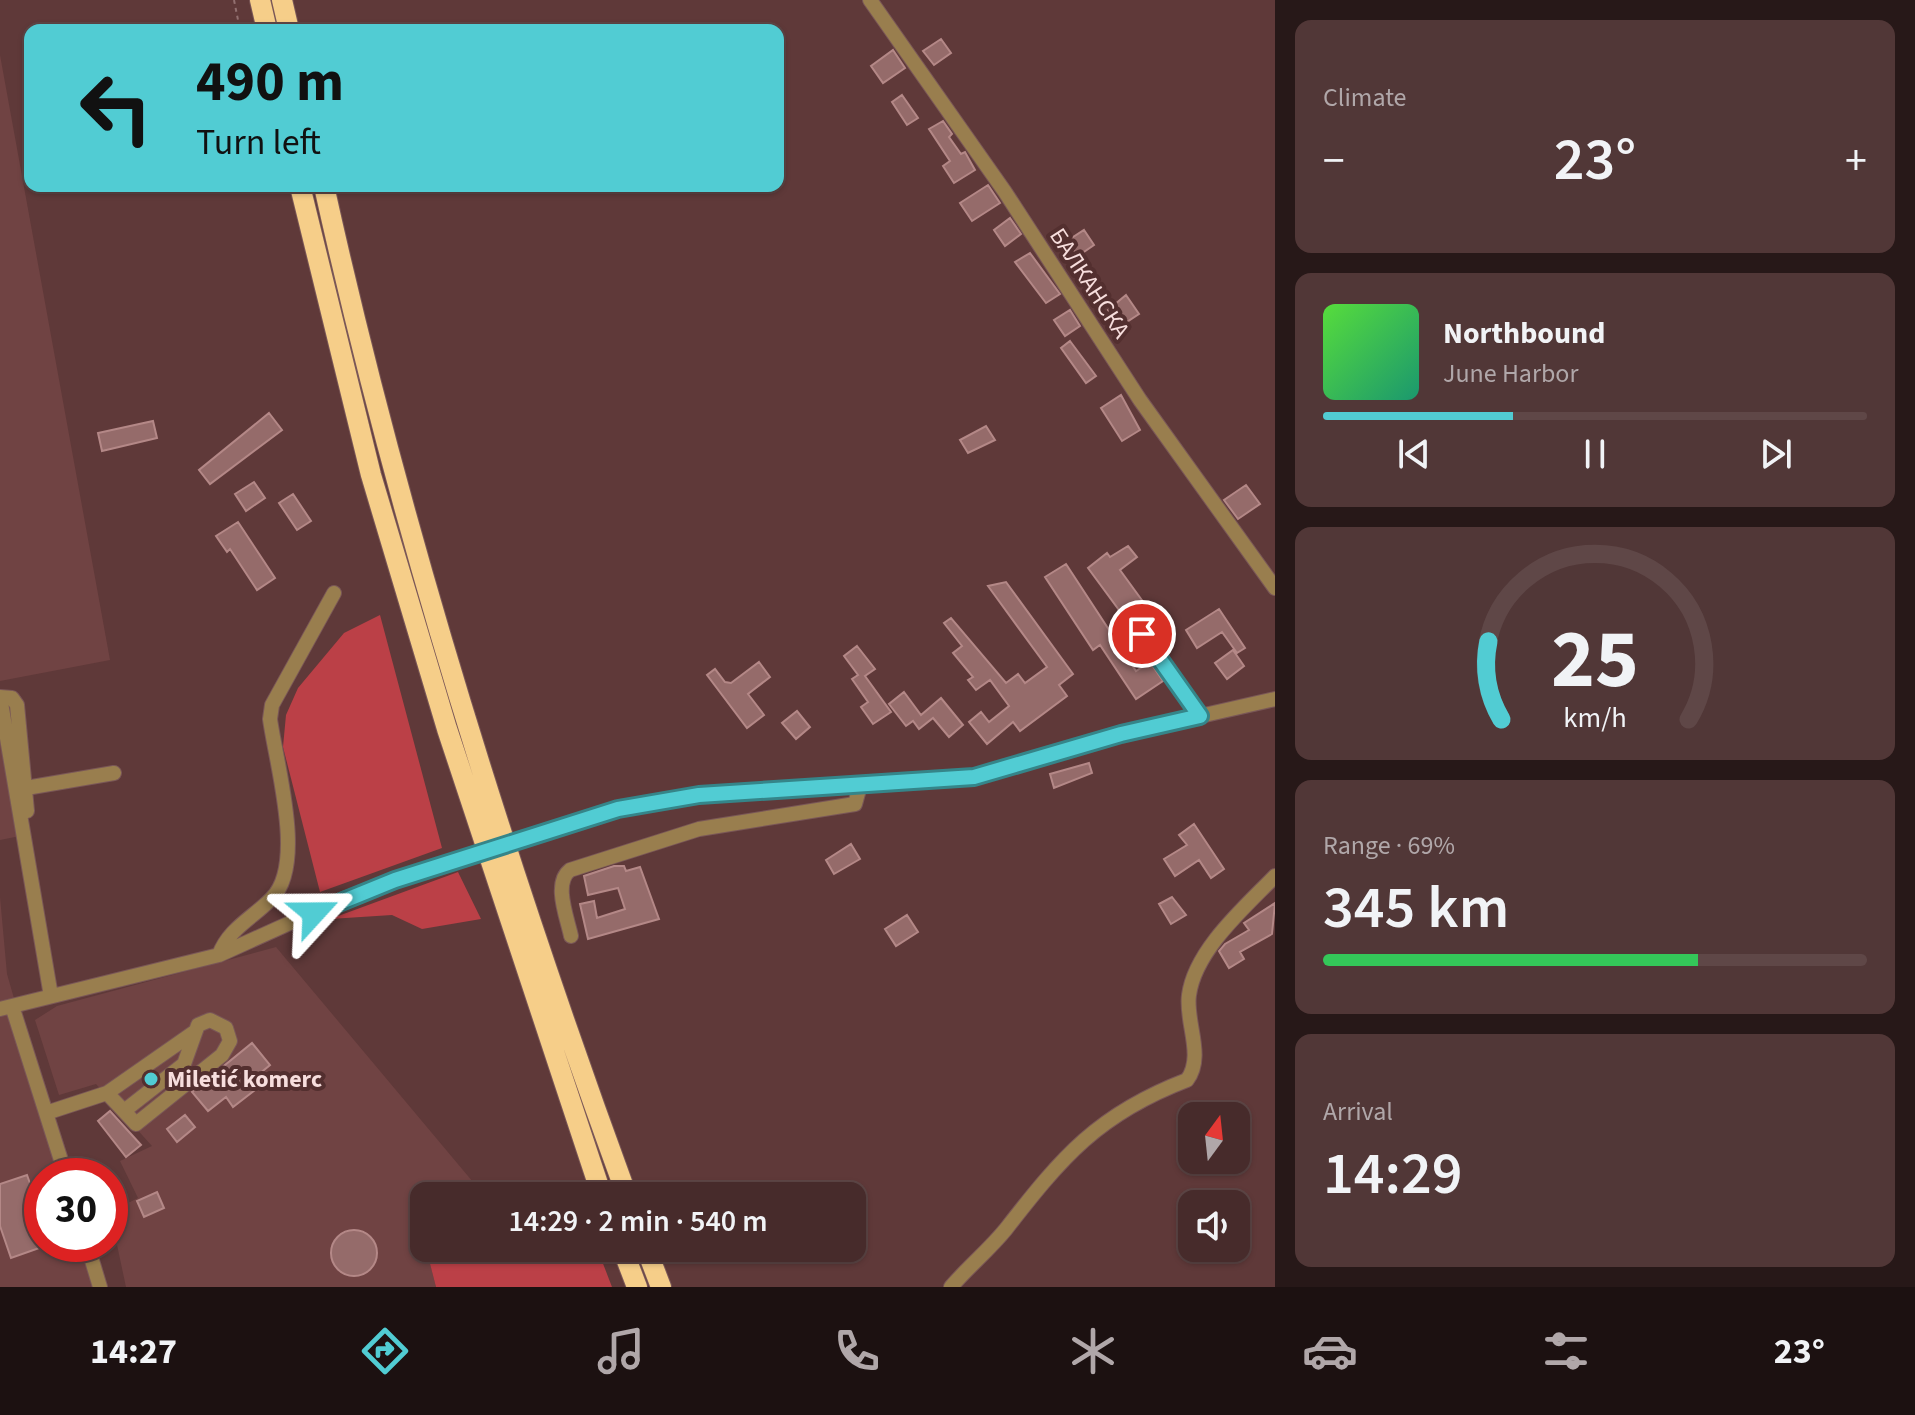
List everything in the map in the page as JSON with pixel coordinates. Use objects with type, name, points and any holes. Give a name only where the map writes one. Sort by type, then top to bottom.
[{"type":"highway","points":[[260,0],[266,24]]},
{"type":"highway","points":[[282,0],[288,24]]},
{"type":"highway","points":[[301,192],[371,475],[447,729],[597,1182]]},
{"type":"highway","points":[[325,192],[372,387],[461,703],[564,1021],[622,1182]]},
{"type":"highway","points":[[627,1262],[637,1287]]},
{"type":"highway","points":[[651,1262],[661,1287]]},
{"type":"street","name":"БАЛКАНСКА","points":[[870,0],[1005,192],[1140,400],[1275,588]]},
{"type":"street","points":[[219,955],[226,937],[274,897],[284,882],[290,853],[270,719],[272,705],[334,593]]},
{"type":"street","points":[[1142,634],[1200,716]]},
{"type":"street","points":[[21,817],[29,807],[17,705],[12,698],[0,697],[51,996]]},
{"type":"street","points":[[60,1158],[6,1007],[219,955],[343,899],[606,812],[680,798],[988,774],[1121,734],[1275,699]]},
{"type":"street","points":[[26,788],[114,773]]},
{"type":"street","points":[[571,936],[561,885],[564,875],[570,870],[699,829],[855,804],[860,786]]},
{"type":"street","points":[[951,1287],[984,1254],[1066,1154],[1096,1126],[1165,1088],[1187,1080],[1192,1073],[1189,995],[1198,970],[1217,941],[1275,876]]},
{"type":"street","points":[[107,1093],[136,1124],[222,1055],[230,1041],[226,1028],[210,1020],[198,1025],[184,1064],[124,1111]]},
{"type":"street","points":[[46,1113],[107,1093],[193,1033]]},
{"type":"street","points":[[92,1262],[100,1287]]},
{"type":"path","points":[[234,0],[239,24]]},
{"type":"shaded area","points":[[0,55],[110,660],[0,681]]},
{"type":"shaded area","points":[[380,615],[442,848],[320,892],[283,747],[286,715],[298,688],[344,633]]},
{"type":"shaded area","points":[[0,697],[25,835],[0,840]]},
{"type":"shaded area","points":[[458,872],[481,919],[422,929],[392,915],[330,919]]},
{"type":"shaded area","points":[[0,897],[7,974],[60,1158],[24,1158],[24,1262],[90,1262],[97,1287],[0,1287]]},
{"type":"shaded area","points":[[276,947],[473,1182],[410,1182],[410,1262],[430,1262],[436,1287],[126,1287],[121,1262],[128,1262],[128,1203],[138,1198],[128,1177],[126,1158],[152,1146],[96,1084],[59,1095],[35,1020],[57,1006]]},
{"type":"shaded area","points":[[430,1262],[602,1262],[612,1287],[436,1287]]},
{"type":"building","points":[[941,39],[951,53],[934,65],[923,51]]},
{"type":"building","points":[[893,50],[905,68],[883,83],[871,66]]},
{"type":"building","points":[[902,95],[918,118],[907,125],[892,102]]},
{"type":"building","points":[[943,121],[952,134],[949,137],[961,154],[965,152],[975,170],[954,183],[943,166],[950,161],[929,129]]},
{"type":"building","points":[[988,185],[1000,203],[972,221],[960,203]]},
{"type":"building","points":[[1010,218],[1021,234],[1005,246],[994,230]]},
{"type":"building","points":[[1084,230],[1094,245],[1078,256],[1067,241]]},
{"type":"building","points":[[1030,253],[1060,294],[1046,303],[1015,262]]},
{"type":"building","points":[[1126,295],[1139,314],[1119,327],[1108,310]]},
{"type":"building","points":[[1070,310],[1080,326],[1065,336],[1054,320]]},
{"type":"building","points":[[1070,341],[1096,376],[1086,383],[1061,348]]},
{"type":"building","points":[[1121,395],[1140,430],[1122,441],[1101,408]]},
{"type":"building","points":[[269,413],[282,430],[210,484],[199,470]]},
{"type":"building","points":[[153,421],[157,438],[102,451],[98,433]]},
{"type":"building","points":[[986,426],[995,440],[968,453],[960,440]]},
{"type":"building","points":[[254,482],[265,498],[246,511],[235,494]]},
{"type":"building","points":[[1246,485],[1260,504],[1238,519],[1224,500]]},
{"type":"building","points":[[293,494],[311,521],[297,530],[279,503]]},
{"type":"building","points":[[238,522],[275,578],[257,590],[230,549],[227,552],[216,536]]},
{"type":"building","points":[[1128,546],[1137,557],[1120,570],[1152,614],[1133,629],[1088,568],[1107,553],[1110,557]]},
{"type":"building","points":[[1066,564],[1136,671],[1150,662],[1163,681],[1136,699],[1100,645],[1093,650],[1045,577]]},
{"type":"building","points":[[1006,582],[1073,674],[1059,685],[1067,696],[1020,731],[1013,722],[987,744],[969,722],[981,712],[989,722],[1009,706],[990,680],[976,690],[968,680],[973,677],[953,653],[962,646],[944,623],[951,618],[1006,683],[1018,674],[1025,683],[1047,667],[988,586]]},
{"type":"building","points":[[1219,609],[1245,648],[1237,653],[1222,632],[1197,648],[1186,630]]},
{"type":"building","points":[[857,646],[875,669],[865,676],[891,712],[873,724],[861,707],[868,702],[852,679],[858,675],[844,656]]},
{"type":"building","points":[[1233,650],[1244,666],[1227,679],[1215,663]]},
{"type":"building","points":[[759,662],[770,677],[748,694],[764,715],[747,728],[707,675],[715,669],[725,682],[731,683]]},
{"type":"building","points":[[904,692],[921,715],[941,698],[963,725],[949,737],[933,718],[919,729],[913,721],[906,726],[889,704]]},
{"type":"building","points":[[797,711],[810,727],[796,739],[782,723]]},
{"type":"building","points":[[1089,763],[1092,773],[1054,788],[1050,774]]},
{"type":"building","points":[[1194,824],[1224,869],[1211,878],[1199,860],[1175,876],[1164,859],[1187,845],[1179,835]]},
{"type":"building","points":[[851,844],[860,859],[834,874],[826,860]]},
{"type":"building","points":[[614,866],[624,866],[626,871],[640,867],[659,919],[588,939],[580,904],[594,901],[597,918],[625,909],[618,888],[588,895],[584,876]]},
{"type":"building","points":[[1172,897],[1186,915],[1171,924],[1159,904]]},
{"type":"building","points":[[1275,903],[1272,934],[1240,952],[1244,959],[1229,968],[1219,951],[1249,930],[1244,923]]},
{"type":"building","points":[[907,915],[918,932],[896,946],[885,929]]},
{"type":"building","points":[[252,1043],[270,1065],[253,1079],[259,1087],[233,1107],[226,1097],[208,1111],[192,1092]]},
{"type":"building","points":[[110,1111],[141,1145],[126,1157],[98,1121]]},
{"type":"building","points":[[185,1115],[195,1127],[177,1142],[167,1129]]},
{"type":"building","points":[[24,1176],[24,1253],[11,1258],[0,1226],[0,1184]]},
{"type":"building","points":[[157,1192],[164,1208],[144,1217],[137,1201]]},
{"type":"building","points":[[354,1230],[370,1237],[377,1253],[370,1269],[354,1276],[338,1269],[331,1253],[338,1237]]},
{"type":"place","name":"Miletić komerc","points":[[151,1079]]},
{"type":"route","points":[[314,913],[395,880],[618,809],[743,791],[974,777],[1121,734],[1200,716],[1142,634]]}]
